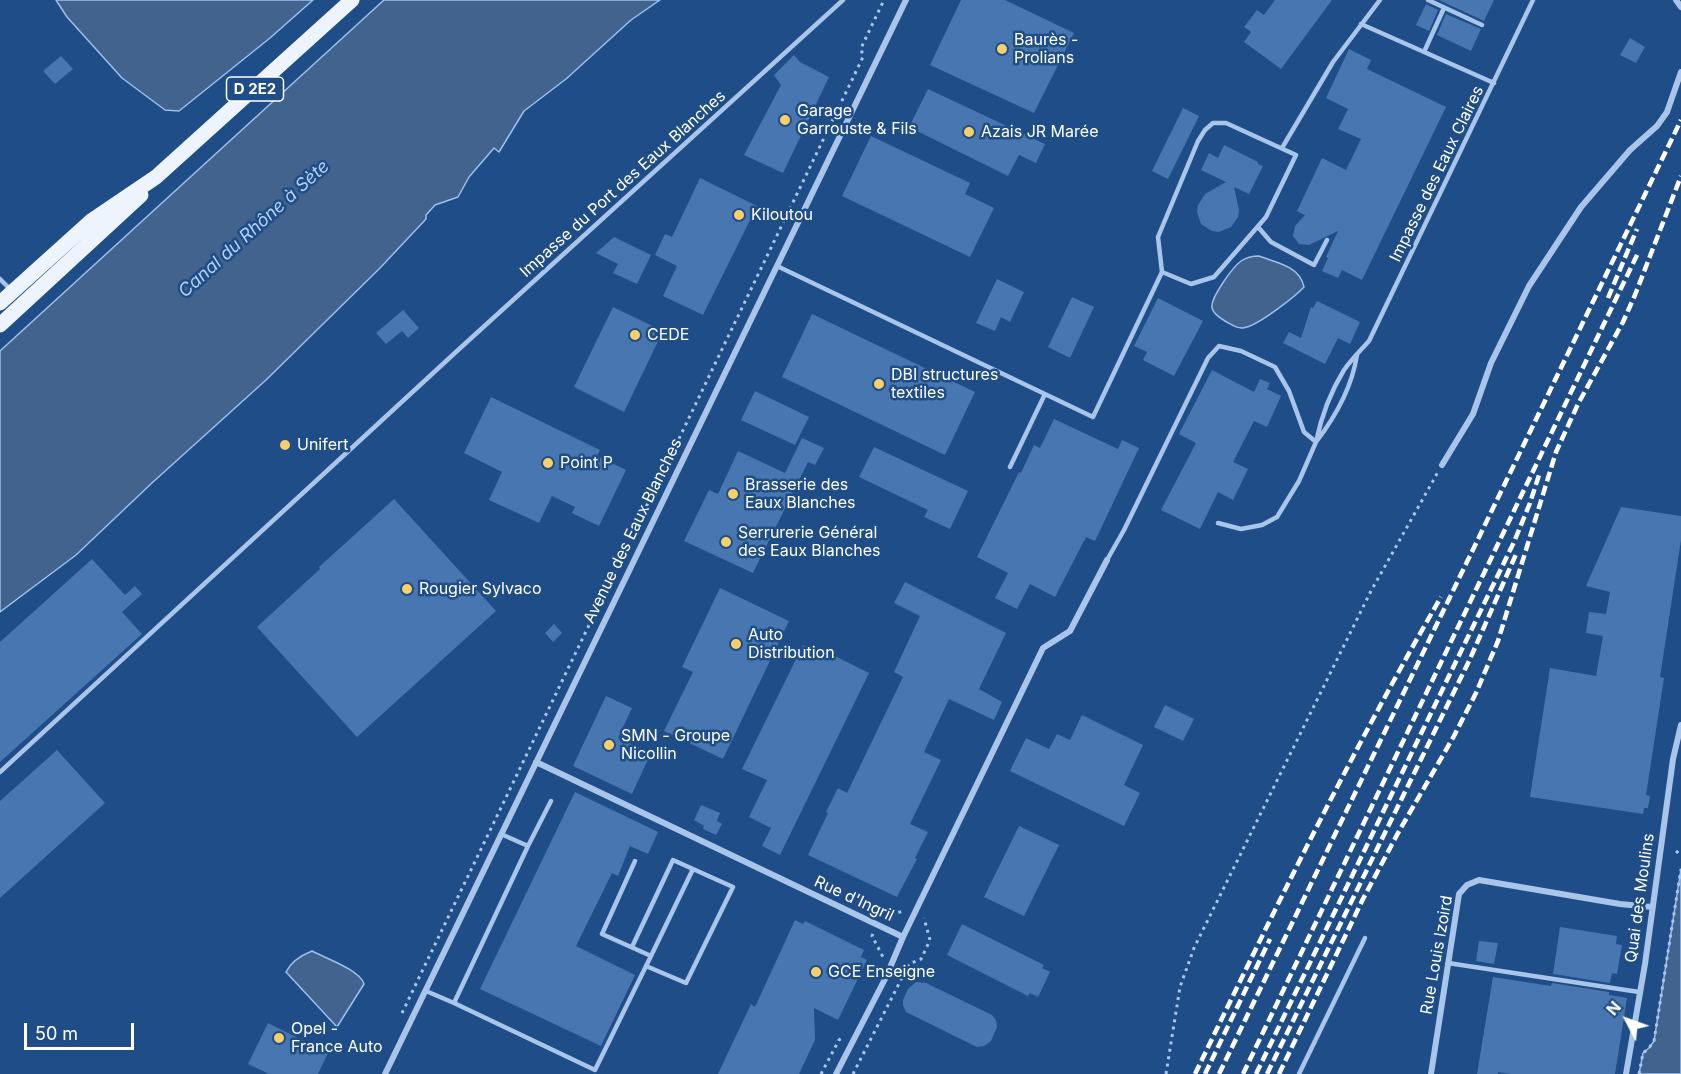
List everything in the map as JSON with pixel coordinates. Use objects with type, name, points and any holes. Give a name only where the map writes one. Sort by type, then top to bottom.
[{"type":"main road","name":"D 2E2","points":[[0,303],[91,221],[156,177],[352,0]]},
{"type":"main road","name":"D 2E2","points":[[0,325],[136,201],[156,177]]},
{"type":"street","name":"Avenue des Eaux Blanches","points":[[385,1074],[906,0]]},
{"type":"street","points":[[1676,0],[1681,6]]},
{"type":"street","points":[[1442,465],[1473,414],[1491,363],[1529,286],[1581,207],[1630,150],[1657,126],[1667,112],[1681,72]]},
{"type":"street","name":"Rue d'Ingril","points":[[536,762],[903,937],[1043,648],[1070,631],[1107,560]]},
{"type":"street","name":"Quai des Moulins","points":[[1626,1074],[1673,759],[1681,725]]},
{"type":"street","name":"Rue Louis Izoird","points":[[1431,1074],[1459,894],[1467,885],[1479,880],[1620,904],[1652,907]]},
{"type":"street","points":[[836,1074],[886,976],[903,937]]},
{"type":"lane","name":"Impasse du Port des Eaux Blanches","points":[[0,772],[457,351],[843,0]]},
{"type":"lane","points":[[1282,148],[1333,62],[1380,0]]},
{"type":"lane","points":[[1428,0],[1482,25]]},
{"type":"lane","name":"Impasse des Eaux Claires","points":[[1316,441],[1320,423],[1344,370],[1369,341],[1533,0]]},
{"type":"lane","points":[[1424,52],[1444,8]]},
{"type":"lane","points":[[1361,24],[1494,83]]},
{"type":"lane","points":[[777,266],[1093,417],[1162,272],[1158,237],[1204,130],[1213,123],[1226,123],[1296,154],[1266,217],[1214,277],[1191,284],[1162,272]]},
{"type":"lane","points":[[1258,227],[1271,242],[1314,265],[1327,240]]},
{"type":"lane","points":[[0,279],[24,304]]},
{"type":"lane","points":[[1107,560],[1208,358],[1219,346],[1241,351],[1275,367],[1289,391],[1304,432],[1316,441]]},
{"type":"lane","points":[[1218,523],[1241,529],[1262,525],[1277,517],[1299,481],[1316,441],[1332,422],[1354,374],[1357,355]]},
{"type":"lane","points":[[1010,467],[1045,394]]},
{"type":"lane","points":[[454,1003],[551,801]]},
{"type":"lane","points":[[501,834],[528,846]]},
{"type":"lane","points":[[632,947],[673,860],[733,887],[686,983],[646,966]]},
{"type":"lane","points":[[635,861],[602,934],[651,956]]},
{"type":"lane","points":[[426,991],[595,1070],[693,869]]},
{"type":"lane","points":[[1299,1074],[1365,938]]},
{"type":"lane","points":[[1448,963],[1639,992]]},
{"type":"path","points":[[397,1022],[858,68],[863,57],[861,48],[884,0]]},
{"type":"path","points":[[1166,1074],[1180,987],[1194,948],[1371,591],[1442,465]]},
{"type":"path","name":"Quai des Moulins","points":[[1676,851],[1681,855]]},
{"type":"path","points":[[1640,1074],[1643,1053],[1654,1041],[1681,869]]},
{"type":"water","points":[[56,0],[313,0],[270,38],[179,111],[165,110],[122,78],[67,17]]},
{"type":"water","name":"Canal du Rhône à Sète","points":[[384,0],[660,0],[631,20],[566,79],[524,111],[499,152],[494,148],[469,177],[458,197],[435,205],[426,215],[426,219],[380,268],[266,380],[76,555],[0,612],[0,351]]},
{"type":"water","points":[[1259,256],[1293,270],[1302,280],[1304,287],[1260,321],[1244,328],[1238,327],[1217,315],[1212,308],[1212,303],[1237,264],[1248,258]]},
{"type":"water","points":[[1681,869],[1681,1074],[1639,1074],[1643,1053],[1654,1041]]},
{"type":"water","points":[[312,951],[349,969],[364,984],[337,1027],[286,972],[297,959]]},
{"type":"building","name":"Baurès - Prolians","points":[[961,0],[1005,0],[1074,33],[1034,113],[930,65]]},
{"type":"building","points":[[1275,0],[1332,0],[1281,69],[1244,42],[1251,32],[1244,27],[1257,10],[1264,15]]},
{"type":"building","points":[[1439,0],[1494,0],[1484,21]]},
{"type":"building","points":[[1426,4],[1438,10],[1429,31],[1416,25]]},
{"type":"building","points":[[1446,14],[1481,29],[1471,51],[1437,35]]},
{"type":"building","points":[[1630,38],[1645,47],[1636,63],[1620,55]]},
{"type":"building","points":[[1349,49],[1371,60],[1367,69],[1446,107],[1362,280],[1342,270],[1338,278],[1322,271],[1338,231],[1309,245],[1299,244],[1293,236],[1295,226],[1305,215],[1297,211],[1322,158],[1346,170],[1361,139],[1338,129],[1348,109],[1326,98]]},
{"type":"building","name":"Garage Garrouste & Fils","points":[[794,55],[800,62],[829,77],[783,173],[744,155],[781,85],[774,75]]},
{"type":"building","points":[[61,56],[73,69],[55,84],[43,71]]},
{"type":"building","name":"Azais JR Marée","points":[[928,89],[1045,144],[1036,163],[1019,155],[1008,176],[909,127]]},
{"type":"building","points":[[1183,108],[1199,116],[1168,179],[1152,171]]},
{"type":"building","points":[[871,136],[970,183],[965,194],[994,208],[970,257],[842,196]]},
{"type":"building","points":[[1224,145],[1263,166],[1249,194],[1234,187],[1239,210],[1238,217],[1231,227],[1219,232],[1212,231],[1201,224],[1197,212],[1198,205],[1205,194],[1226,182],[1201,170],[1209,153],[1218,158]]},
{"type":"building","points":[[700,178],[757,206],[703,315],[663,296],[677,266],[655,255],[665,234],[672,237]]},
{"type":"building","points":[[614,237],[651,255],[637,284],[613,273],[618,264],[596,253]]},
{"type":"building","points":[[997,279],[1024,292],[1010,322],[1001,317],[995,331],[976,323]]},
{"type":"building","points":[[1072,297],[1094,307],[1070,358],[1048,347]]},
{"type":"building","points":[[1158,298],[1203,321],[1174,376],[1143,360],[1147,352],[1134,346]]},
{"type":"building","points":[[1317,301],[1360,322],[1350,344],[1338,338],[1325,364],[1283,343],[1289,332],[1301,338],[1311,307],[1313,308]]},
{"type":"building","points":[[613,307],[663,331],[624,412],[574,387]]},
{"type":"building","points":[[403,310],[419,328],[408,338],[402,331],[386,344],[376,333]]},
{"type":"building","name":"DBI structures textiles","points":[[812,314],[975,392],[945,455],[782,377]]},
{"type":"building","points":[[1212,370],[1254,392],[1260,379],[1270,383],[1267,389],[1281,396],[1267,427],[1254,421],[1233,462],[1248,469],[1233,500],[1218,492],[1200,529],[1161,510],[1196,443],[1179,434]]},
{"type":"building","points":[[755,391],[809,417],[795,445],[741,420]]},
{"type":"building","name":"Point P","points":[[491,397],[600,450],[597,456],[626,470],[599,526],[572,513],[575,507],[552,496],[539,523],[489,500],[502,472],[464,453]]},
{"type":"building","points":[[1054,419],[1118,449],[1122,440],[1139,448],[1095,541],[1086,537],[1055,597],[1030,584],[1017,609],[995,598],[1008,573],[977,557],[1034,445],[1040,448]]},
{"type":"building","points":[[802,438],[824,448],[815,465],[808,462],[753,573],[684,541],[709,490],[718,494],[738,451],[785,473]]},
{"type":"building","points":[[874,447],[968,491],[950,529],[924,517],[928,510],[859,477]]},
{"type":"building","points":[[394,499],[496,611],[357,737],[257,627]]},
{"type":"building","points":[[1621,507],[1681,516],[1681,540],[1660,677],[1664,678],[1646,795],[1650,796],[1648,808],[1644,808],[1643,814],[1530,797],[1550,668],[1596,676],[1603,636],[1586,633],[1589,612],[1606,614],[1610,592],[1586,586]]},
{"type":"building","points":[[92,559],[125,595],[135,586],[142,594],[122,612],[142,634],[0,762],[0,642]]},
{"type":"building","points":[[905,582],[1006,633],[979,689],[1002,702],[994,720],[949,699],[924,752],[941,760],[910,824],[928,832],[897,897],[808,855],[838,788],[847,793],[903,677],[894,672],[920,616],[894,603]]},
{"type":"building","name":"Auto Distribution","points":[[720,588],[789,621],[723,759],[664,731],[693,672],[682,667]]},
{"type":"building","points":[[554,624],[562,633],[553,642],[545,633]]},
{"type":"building","points":[[803,645],[827,657],[829,653],[869,673],[780,855],[762,846],[771,828],[749,817],[767,780],[742,769]]},
{"type":"building","name":"SMN - Groupe Nicollin","points":[[606,696],[632,708],[618,738],[651,753],[632,794],[573,766]]},
{"type":"building","points":[[1165,705],[1194,719],[1183,741],[1154,727]]},
{"type":"building","points":[[1082,715],[1143,745],[1124,785],[1140,793],[1124,826],[1010,771],[1026,738],[1049,749],[1057,734],[1070,740]]},
{"type":"building","points":[[57,750],[105,803],[0,898],[0,801]]},
{"type":"building","points":[[575,792],[658,832],[648,854],[630,846],[618,876],[612,873],[576,946],[635,975],[601,1046],[480,989]]},
{"type":"building","points":[[701,805],[720,813],[717,821],[722,824],[716,835],[703,829],[704,826],[694,820]]},
{"type":"building","points":[[1019,826],[1059,845],[1024,916],[984,897]]},
{"type":"building","points":[[795,920],[803,924],[805,921],[864,950],[861,957],[867,960],[838,1020],[814,1008],[815,1040],[799,1074],[718,1074],[751,1004],[755,1007]]},
{"type":"building","points":[[962,924],[1044,965],[1042,968],[1050,972],[1038,997],[1030,993],[1028,996],[947,955]]},
{"type":"building","points":[[1560,927],[1617,936],[1616,944],[1622,945],[1617,974],[1612,973],[1610,983],[1553,974]]},
{"type":"building","points":[[1479,941],[1498,943],[1494,964],[1476,961]]},
{"type":"building","points":[[1493,977],[1551,986],[1552,983],[1609,992],[1609,995],[1627,998],[1615,1074],[1498,1072],[1498,1074],[1477,1074]]},
{"type":"building","points":[[916,982],[926,983],[992,1015],[997,1027],[991,1041],[984,1046],[977,1047],[906,1012],[903,1000],[908,989]]},
{"type":"building","name":"Opel - France Auto","points":[[268,1023],[328,1053],[318,1074],[269,1074],[248,1064]]},
{"type":"railway","points":[[1219,1074],[1681,120]]},
{"type":"railway","points":[[1279,1074],[1363,899],[1476,693],[1498,641],[1556,452],[1578,404],[1623,322],[1681,176]]},
{"type":"railway","points":[[1608,298],[1637,229]]},
{"type":"railway","points":[[1243,1074],[1638,253]]},
{"type":"railway","points":[[1256,1074],[1514,542],[1540,472]]},
{"type":"railway","points":[[1267,1074],[1470,659],[1517,552]]},
{"type":"railway","points":[[1195,1074],[1344,774],[1441,597]]},
{"type":"railway","points":[[1205,1074],[1270,939]]},
{"type":"place","name":"Baurès - Prolians","points":[[1002,49]]},
{"type":"place","name":"Garage Garrouste & Fils","points":[[785,120]]},
{"type":"place","name":"Azais JR Marée","points":[[969,132]]},
{"type":"place","name":"Kiloutou","points":[[739,215]]},
{"type":"place","name":"CEDE","points":[[635,335]]},
{"type":"place","name":"DBI structures textiles","points":[[879,384]]},
{"type":"place","name":"Unifert","points":[[285,445]]},
{"type":"place","name":"Point P","points":[[548,463]]},
{"type":"place","name":"Brasserie des Eaux Blanches","points":[[733,494]]},
{"type":"place","name":"Serrurerie Général des Eaux Blanches","points":[[726,542]]},
{"type":"place","name":"Rougier Sylvaco","points":[[407,589]]},
{"type":"place","name":"Auto Distribution","points":[[736,644]]},
{"type":"place","name":"SMN - Groupe Nicollin","points":[[609,745]]},
{"type":"place","name":"GCE Enseigne","points":[[816,972]]},
{"type":"place","name":"Opel - France Auto","points":[[279,1038]]}]
